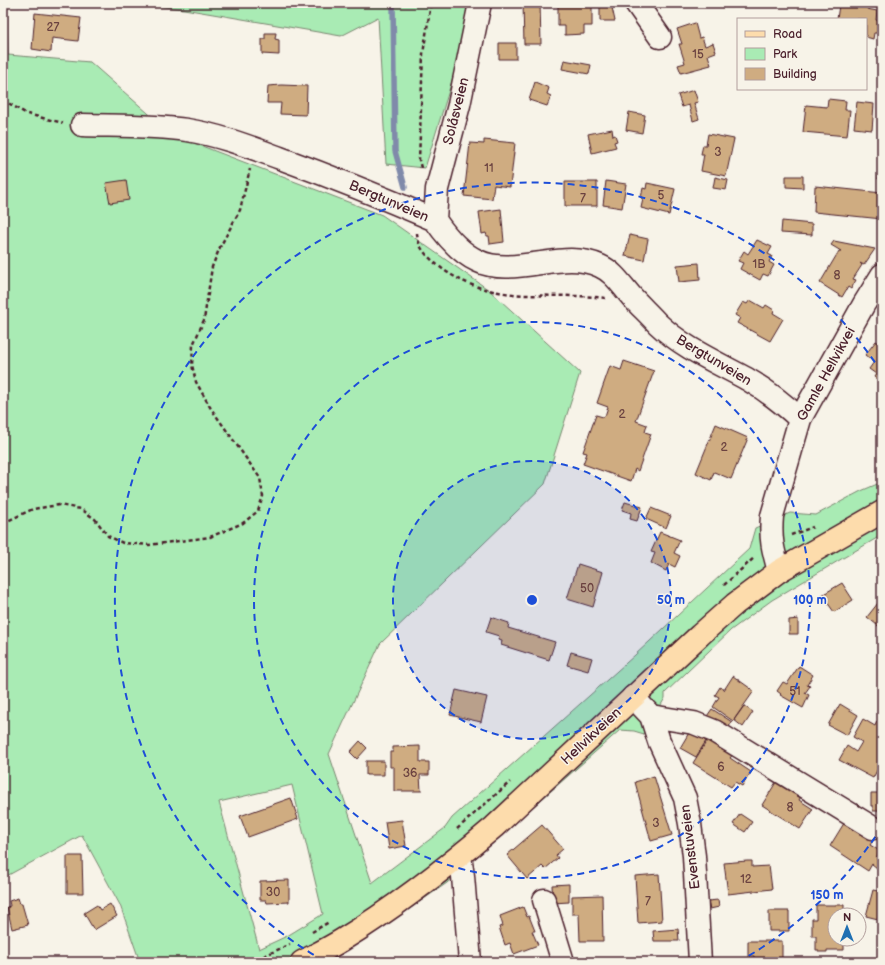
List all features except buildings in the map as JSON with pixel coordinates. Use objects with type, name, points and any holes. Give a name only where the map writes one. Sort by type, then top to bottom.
[{"type":"main road","name":"Hellvikveien","points":[[302,962],[341,941],[386,912],[460,856],[735,604],[779,571],[882,512]]},
{"type":"street","name":"Solåsveien","points":[[435,220],[437,189],[459,105],[480,3]]},
{"type":"street","points":[[636,3],[660,37]]},
{"type":"street","name":"Bergtunveien","points":[[82,125],[148,126],[188,130],[222,138],[255,149],[331,176],[435,220],[444,234],[478,262],[495,266],[513,266],[566,259],[585,261],[601,266],[613,275],[659,325],[684,346],[748,380],[786,406],[800,419]]},
{"type":"street","name":"Gamle Hellvikvei","points":[[779,571],[772,545],[772,516],[800,419],[864,304],[882,276]]},
{"type":"street","name":"Evenstuveien","points":[[633,697],[651,716],[659,741],[685,798],[694,856],[700,962]]},
{"type":"street","points":[[651,716],[694,723],[714,731],[873,828]]},
{"type":"street","points":[[460,856],[470,962]]},
{"type":"street","points":[[544,900],[563,962]]},
{"type":"path","points":[[431,3],[423,54],[419,160],[424,180],[437,189]]},
{"type":"path","points":[[3,100],[27,114],[51,121],[82,125]]},
{"type":"path","points":[[3,523],[33,509],[59,505],[81,509],[95,519],[108,536],[123,543],[149,545],[210,537],[242,523],[258,511],[263,496],[260,478],[210,407],[196,382],[192,365],[193,345],[204,320],[212,267],[220,247],[240,210],[255,149]]},
{"type":"path","points":[[456,830],[512,780]]},
{"type":"path","points":[[306,935],[333,920]]},
{"type":"path","points":[[250,962],[294,942]]},
{"type":"green space","points":[[3,3],[7,3],[8,55],[90,62],[173,135],[382,215],[489,290],[580,373],[545,484],[380,644],[329,754],[372,883],[445,828],[452,818],[635,655],[749,549],[755,528],[790,513],[816,515],[861,491],[882,482],[882,535],[772,600],[731,630],[665,693],[665,698],[644,734],[634,731],[620,730],[447,883],[364,940],[326,962],[140,962],[120,905],[82,835],[3,878]],"holes":[[[292,785],[323,914],[287,936],[259,949],[219,802]]]},
{"type":"green space","points":[[122,3],[476,3],[425,168],[386,164],[378,17],[341,36],[184,9]]},
{"type":"waterway","points":[[393,3],[395,151],[405,187]]}]
